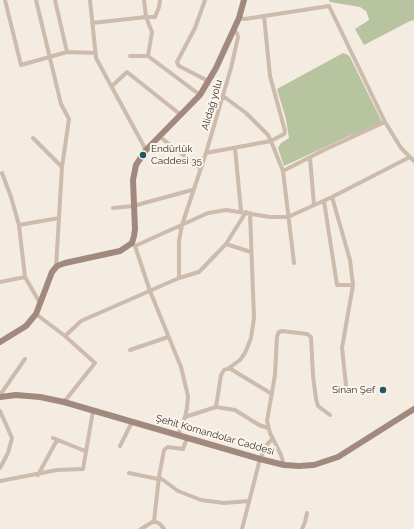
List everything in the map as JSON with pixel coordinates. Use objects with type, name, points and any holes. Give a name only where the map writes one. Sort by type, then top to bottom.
[{"type":"street","points":[[5,0],[21,65],[68,52],[96,53]]},
{"type":"street","points":[[36,0],[61,104],[69,118],[62,167],[56,268]]},
{"type":"street","points":[[55,0],[68,52]]},
{"type":"street","points":[[90,0],[96,58],[146,150]]},
{"type":"street","points":[[144,0],[146,17],[152,32],[148,56]]},
{"type":"street","points":[[92,23],[155,17],[160,0]]},
{"type":"street","points":[[205,0],[195,28],[177,62],[179,66],[208,81]]},
{"type":"street","points":[[178,435],[185,417],[188,396],[181,367],[133,245],[134,229],[132,180],[136,164],[146,150],[200,95],[216,68],[239,18],[244,0]]},
{"type":"street","points":[[239,18],[264,16],[329,6],[385,122],[401,148],[414,161]]},
{"type":"street","points":[[206,152],[271,141],[284,135],[285,131],[270,76],[264,16]]},
{"type":"street","name":"Alidağ yolu","points":[[179,278],[179,241],[182,225],[223,96],[238,37],[237,33],[233,30]]},
{"type":"street","points":[[130,56],[148,56],[200,95]]},
{"type":"street","points":[[112,86],[127,72],[181,115]]},
{"type":"street","points":[[223,96],[246,114],[268,135],[271,141],[283,171],[294,263]]},
{"type":"street","points":[[283,171],[385,122]]},
{"type":"street","points":[[160,137],[200,168]]},
{"type":"street","points":[[34,138],[62,167]]},
{"type":"street","points":[[216,407],[221,375],[224,370],[240,360],[245,353],[252,333],[254,318],[251,252],[236,148]]},
{"type":"street","points":[[0,342],[26,326],[36,314],[52,272],[65,263],[120,252],[133,245],[208,214],[226,210],[270,217],[288,217],[324,201],[410,157]]},
{"type":"street","points":[[310,158],[314,205]]},
{"type":"street","points":[[2,173],[11,196],[19,225],[25,277],[40,303]]},
{"type":"street","points":[[113,208],[133,206],[192,190]]},
{"type":"street","points":[[332,197],[350,260],[353,285],[342,348],[346,385]]},
{"type":"street","points":[[324,201],[337,285],[353,285]]},
{"type":"street","points":[[65,336],[81,321],[179,278],[199,272],[226,244],[246,212]]},
{"type":"street","points":[[19,225],[59,218]]},
{"type":"street","points":[[226,244],[251,252]]},
{"type":"street","points":[[0,282],[25,277]]},
{"type":"street","points":[[36,314],[65,336],[95,363],[64,402]]},
{"type":"street","points":[[284,465],[281,455],[268,428],[268,416],[276,368],[278,333],[282,331],[309,335],[312,339],[313,376],[316,399],[320,408],[330,415]]},
{"type":"street","points":[[130,350],[168,337]]},
{"type":"street","points":[[0,396],[25,360]]},
{"type":"street","points":[[229,368],[272,394]]},
{"type":"street","name":"Şehit Komandolar Caddesi","points":[[0,396],[16,395],[40,397],[64,402],[260,459],[284,465],[299,466],[314,465],[338,457],[414,410]]},
{"type":"street","points":[[185,417],[216,407],[235,410],[259,425],[268,428]]},
{"type":"street","points":[[0,411],[12,438],[8,453],[0,468]]},
{"type":"street","points":[[0,482],[57,470],[83,469],[93,411]]},
{"type":"street","points":[[120,446],[132,422]]},
{"type":"street","points":[[154,521],[164,450],[168,447],[183,449],[188,438]]},
{"type":"street","points":[[38,475],[55,439],[85,452]]},
{"type":"street","points":[[242,529],[260,459],[266,446],[272,439]]},
{"type":"street","points":[[129,473],[159,478],[178,491],[201,500],[224,504],[249,501]]},
{"type":"street","points":[[302,529],[307,513]]},
{"type":"street","points":[[141,529],[154,521]]},
{"type":"street","points":[[154,521],[160,524],[164,529]]},
{"type":"green space","points":[[329,0],[414,0],[414,20],[364,45],[355,29],[369,20],[366,11],[360,7],[330,2]]},
{"type":"green space","points":[[343,53],[350,57],[383,124],[349,136],[284,166],[278,148],[281,143],[289,138],[286,119],[277,89]]},
{"type":"place","name":"Endürlük Caddesi 35","points":[[143,155]]},
{"type":"place","name":"Sinan Şef","points":[[383,390]]}]
